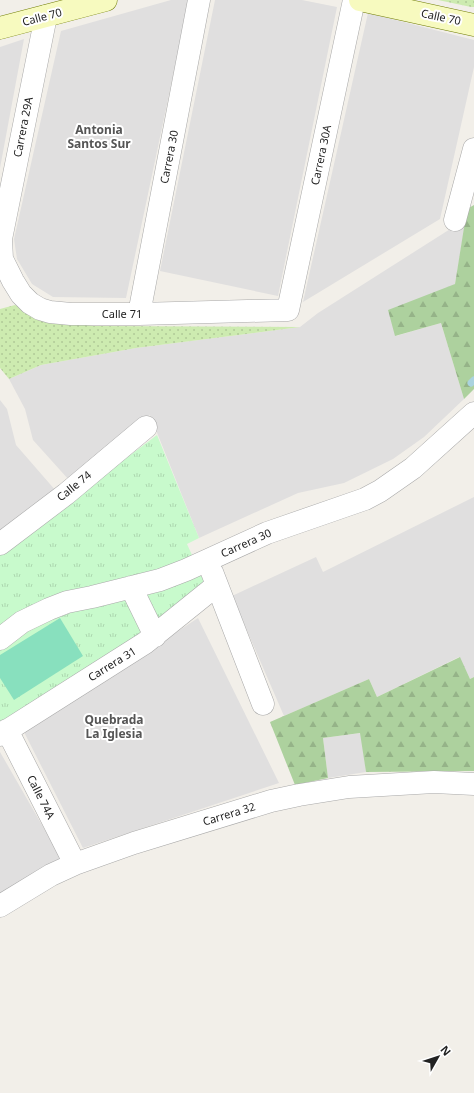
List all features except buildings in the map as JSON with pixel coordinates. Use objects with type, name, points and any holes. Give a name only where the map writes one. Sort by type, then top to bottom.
[{"type":"street","name":"Calle 70","points":[[0,28],[106,0]]},
{"type":"street","name":"Carrera 30","points":[[139,314],[199,0]]},
{"type":"street","name":"Carrera 30A","points":[[288,310],[354,0]]},
{"type":"street","name":"Calle 70","points":[[360,0],[474,24]]},
{"type":"street","name":"Carrera 29A","points":[[1,239],[46,16]]},
{"type":"street","points":[[455,220],[474,149]]},
{"type":"street","name":"Calle 71","points":[[1,239],[2,259],[21,294],[40,309],[50,312],[71,314],[139,314],[288,310]]},
{"type":"street","name":"Carrera 30","points":[[0,639],[22,622],[49,609],[68,602],[160,580],[186,570],[267,533],[366,499],[376,494],[414,468],[474,413]]},
{"type":"street","name":"Calle 74","points":[[0,544],[66,494],[146,427]]},
{"type":"street","points":[[207,560],[263,704]]},
{"type":"street","name":"Carrera 31","points":[[3,733],[155,636],[217,585]]},
{"type":"street","points":[[130,587],[155,636]]},
{"type":"street","name":"Calle 74A","points":[[3,733],[75,864]]},
{"type":"street","name":"Carrera 32","points":[[0,906],[50,875],[75,864],[134,843],[271,802],[299,795],[349,787],[434,782],[474,784]]},
{"type":"shaded area","points":[[171,0],[189,0],[126,298],[53,297],[32,284],[17,259],[14,239],[61,31]]},
{"type":"shaded area","points":[[215,0],[302,0],[337,7],[278,296],[160,271]]},
{"type":"shaded area","points":[[368,13],[474,40],[474,67],[440,219],[303,302]]},
{"type":"shaded area","points":[[24,39],[0,168],[0,47]]},
{"type":"shaded area","points":[[466,219],[455,284],[396,336],[441,323],[464,399],[424,437],[393,459],[344,483],[298,493],[199,538],[150,415],[69,480],[33,440],[25,409],[9,379],[41,365],[136,348],[300,327],[318,313]]},
{"type":"shaded area","points":[[0,400],[7,409],[16,445],[56,491],[0,532]]},
{"type":"shaded area","points":[[474,497],[474,677],[470,679],[459,657],[377,697],[369,679],[284,716],[232,596],[316,557],[323,572]]},
{"type":"shaded area","points":[[198,618],[279,783],[83,848],[24,732]]},
{"type":"shaded area","points":[[361,733],[366,772],[328,778],[323,738]]},
{"type":"shaded area","points":[[0,752],[61,858],[0,894]]},
{"type":"green space","points":[[438,0],[474,0],[474,7],[471,7]]},
{"type":"green space","points":[[474,205],[474,389],[464,399],[441,323],[395,336],[388,310],[455,284],[467,209]]},
{"type":"green space","points":[[15,305],[49,321],[94,326],[300,327],[136,348],[41,365],[9,379],[0,368],[0,309]]},
{"type":"green space","points":[[157,435],[199,538],[187,544],[205,584],[131,640],[0,728],[0,553]]},
{"type":"green space","points":[[60,618],[83,656],[14,700],[0,678],[0,655]]},
{"type":"green space","points":[[460,657],[470,679],[474,677],[474,771],[366,772],[360,733],[323,738],[328,778],[295,785],[270,722],[369,679],[377,697]]},
{"type":"waterway","name":"Quebrada La Iglesia","points":[[471,383],[474,380]]},
{"type":"district","name":"Antonia Santos Sur","points":[[99,137]]},
{"type":"district","name":"Quebrada La Iglesia","points":[[114,727]]}]
